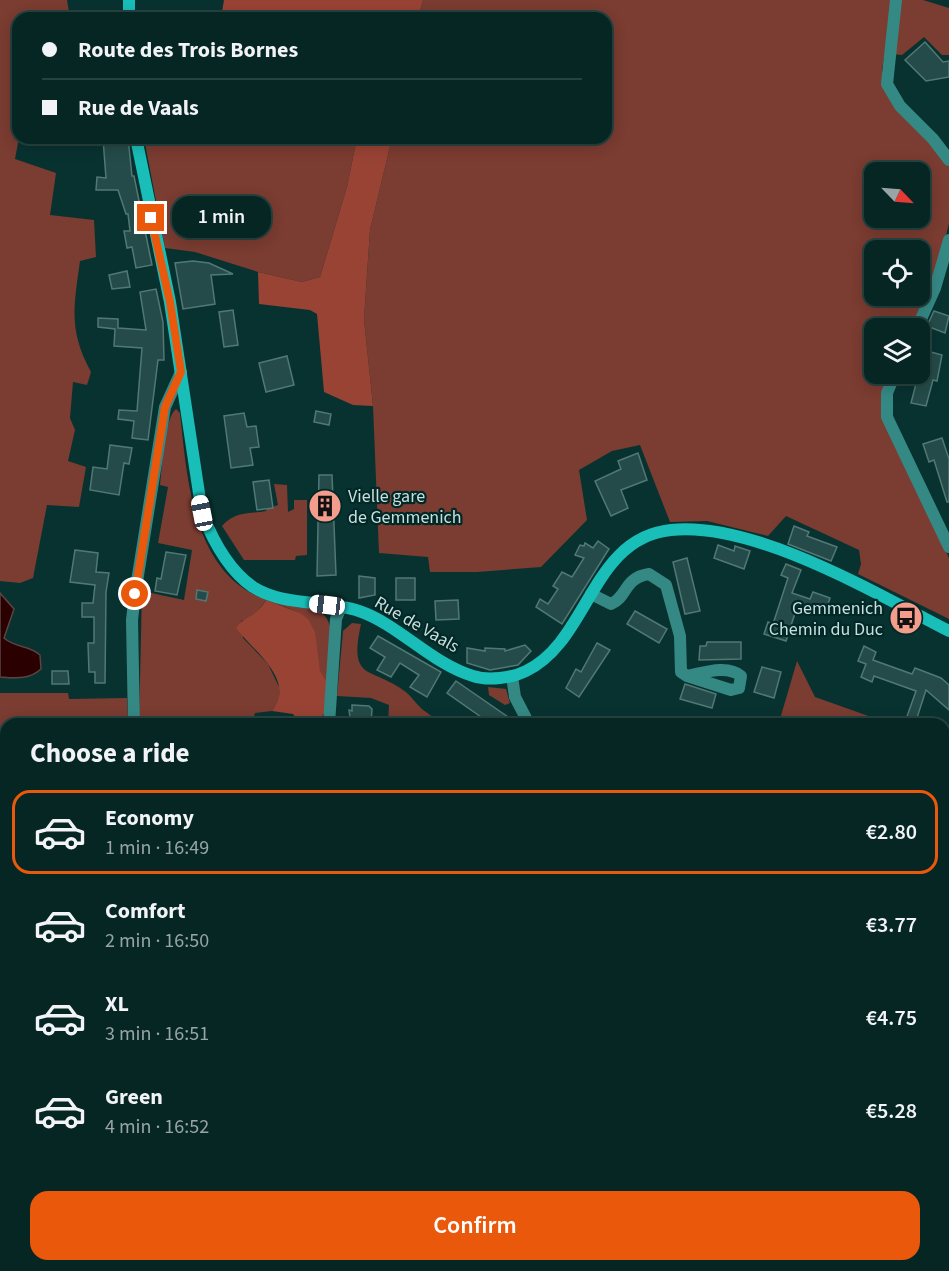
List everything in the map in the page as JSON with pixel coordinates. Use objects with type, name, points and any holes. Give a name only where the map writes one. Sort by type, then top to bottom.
[{"type":"main road","name":"Rue de Vaals","points":[[137,144],[170,302],[202,513],[216,544],[228,562],[251,585],[268,594],[291,600],[341,607],[369,616],[472,676],[512,676],[538,664],[550,654],[613,561],[639,541],[668,530],[705,530],[752,542],[800,559],[860,585],[949,631]]},
{"type":"street","points":[[896,0],[887,84],[900,106],[933,138],[949,160]]},
{"type":"street","points":[[922,318],[935,288],[949,240]]},
{"type":"street","points":[[134,718],[132,620],[135,594],[165,407],[181,372]]},
{"type":"street","points":[[891,384],[887,393],[887,417],[949,546]]},
{"type":"street","points":[[591,594],[611,604],[616,602],[628,582],[639,575],[649,574],[666,585],[680,636],[679,668],[687,676]]},
{"type":"street","points":[[329,718],[336,619],[341,607]]},
{"type":"street","points":[[512,676],[515,697],[526,718]]},
{"type":"shaded area","points":[[0,0],[67,0],[69,12],[12,12],[12,144],[18,144],[15,159],[56,173],[50,215],[94,220],[96,257],[80,261],[75,305],[79,343],[91,372],[87,385],[73,382],[70,418],[75,430],[68,461],[86,467],[79,507],[47,505],[33,578],[20,583],[0,581]]},
{"type":"shaded area","points":[[224,0],[423,0],[420,12],[222,12]]},
{"type":"shaded area","points":[[423,0],[893,0],[882,70],[884,86],[943,156],[949,167],[949,223],[941,257],[930,285],[930,240],[864,240],[864,306],[922,306],[917,318],[864,318],[864,384],[886,384],[882,406],[884,418],[949,558],[949,619],[858,574],[861,564],[859,550],[786,516],[768,536],[707,521],[670,522],[640,445],[612,451],[579,470],[587,520],[541,567],[477,572],[430,572],[428,557],[379,553],[373,406],[364,319],[370,230],[391,144],[612,144],[612,12],[420,12]]},
{"type":"shaded area","points":[[898,0],[923,0],[949,8],[949,55],[942,55],[924,37],[902,55],[891,54]]},
{"type":"shaded area","points":[[145,144],[356,144],[347,187],[320,277],[302,282],[258,272],[195,252],[165,248]]},
{"type":"shaded area","points":[[356,144],[391,144],[370,230],[364,319],[373,406],[353,405],[324,392],[317,314],[310,310],[259,304],[258,272],[302,282],[320,277],[347,187]]},
{"type":"shaded area","points":[[176,409],[180,413],[186,465],[198,520],[221,568],[240,586],[264,599],[314,609],[325,616],[329,622],[331,648],[328,684],[319,670],[312,632],[301,615],[294,610],[266,600],[253,618],[241,621],[243,638],[268,664],[280,689],[279,702],[272,711],[255,713],[254,718],[139,718],[142,591],[184,600],[192,550],[158,543],[168,487],[160,485],[164,444],[172,414]]},
{"type":"shaded area","points":[[274,484],[287,485],[288,512],[294,509],[294,500],[307,500],[307,555],[296,556],[295,560],[244,560],[222,526],[237,515],[266,511],[278,505]]},
{"type":"shaded area","points":[[0,593],[14,609],[4,638],[40,655],[41,669],[32,675],[22,678],[0,677]]},
{"type":"shaded area","points":[[266,600],[300,613],[308,619],[315,632],[320,671],[328,684],[325,712],[321,718],[296,718],[293,714],[272,711],[278,699],[279,688],[276,677],[270,666],[236,628]]},
{"type":"shaded area","points":[[352,623],[361,624],[358,656],[361,665],[373,675],[406,692],[423,710],[435,718],[388,718],[389,705],[371,698],[337,696],[343,631]]},
{"type":"shaded area","points":[[797,661],[815,697],[874,718],[780,718]]},
{"type":"shaded area","points":[[488,687],[506,689],[510,703],[505,705],[489,695]]},
{"type":"shaded area","points":[[0,693],[68,693],[69,699],[127,698],[128,718],[0,718]]},
{"type":"building","points":[[925,42],[943,62],[949,61],[949,77],[926,81],[905,60]]},
{"type":"building","points":[[103,144],[129,144],[132,176],[134,176],[152,265],[136,268],[132,247],[127,248],[124,231],[130,231],[128,214],[126,214],[118,190],[96,190],[97,177],[106,178]]},
{"type":"building","points":[[193,261],[209,263],[233,274],[211,275],[215,304],[183,309],[175,263]]},
{"type":"building","points":[[127,271],[130,287],[112,289],[109,275]]},
{"type":"building","points":[[156,289],[163,322],[164,360],[158,360],[148,440],[132,438],[134,421],[118,419],[119,410],[137,411],[142,348],[114,346],[115,329],[98,327],[98,318],[118,319],[118,328],[146,330],[140,292]]},
{"type":"building","points":[[233,310],[238,345],[224,347],[219,312]]},
{"type":"building","points":[[934,311],[949,316],[945,333],[930,327],[930,320]]},
{"type":"building","points":[[930,352],[942,355],[937,381],[933,380],[926,406],[911,403],[916,384],[930,384]]},
{"type":"building","points":[[287,356],[294,385],[266,392],[259,363]]},
{"type":"building","points":[[316,411],[331,414],[329,425],[314,422]]},
{"type":"building","points":[[244,413],[247,427],[256,426],[259,447],[250,448],[253,465],[231,468],[224,416]]},
{"type":"building","points":[[942,438],[949,459],[949,502],[947,502],[934,460],[929,462],[923,444]]},
{"type":"building","points":[[110,445],[132,448],[129,464],[124,463],[119,495],[90,490],[93,467],[107,469]]},
{"type":"building","points":[[638,453],[647,480],[621,490],[628,508],[611,516],[595,481],[621,469],[618,461]]},
{"type":"building","points":[[319,475],[332,475],[336,575],[317,576]]},
{"type":"building","points":[[269,480],[273,508],[257,510],[253,482]]},
{"type":"building","points":[[794,526],[809,532],[807,536],[837,547],[831,561],[788,544]]},
{"type":"building","points":[[598,541],[609,549],[562,624],[536,607],[540,599],[548,604],[558,589],[553,586],[562,572],[572,577],[584,558],[575,555],[580,545],[584,546],[585,543],[593,548]]},
{"type":"building","points":[[718,545],[734,551],[735,546],[750,551],[744,569],[714,558]]},
{"type":"building","points":[[75,550],[98,553],[96,572],[109,573],[106,592],[105,683],[95,683],[95,672],[89,672],[88,643],[94,643],[94,617],[82,617],[82,603],[93,603],[95,585],[70,582]]},
{"type":"building","points":[[166,552],[186,555],[177,595],[155,591],[157,578],[161,579]]},
{"type":"building","points":[[687,558],[700,611],[685,614],[673,562]]},
{"type":"building","points":[[786,564],[801,570],[792,593],[810,599],[813,592],[830,598],[825,613],[798,604],[786,641],[764,634],[768,622],[773,624],[788,578],[781,575]]},
{"type":"building","points":[[359,576],[375,578],[375,595],[359,598]]},
{"type":"building","points":[[396,578],[415,578],[415,600],[396,600]]},
{"type":"building","points":[[197,590],[208,592],[206,601],[196,599]]},
{"type":"building","points":[[458,600],[459,619],[436,620],[435,601]]},
{"type":"building","points":[[635,611],[667,629],[659,643],[627,624]]},
{"type":"building","points":[[378,636],[441,672],[427,697],[410,687],[419,675],[400,663],[391,677],[377,670],[385,657],[370,648]]},
{"type":"building","points":[[707,642],[741,642],[741,659],[699,660],[700,646],[706,646]]},
{"type":"building","points":[[597,643],[610,650],[579,697],[566,688],[576,669],[581,672]]},
{"type":"building","points":[[525,645],[531,651],[518,665],[490,670],[467,663],[467,648],[485,651],[485,648],[505,649],[505,651]]},
{"type":"building","points":[[864,646],[876,652],[873,660],[912,674],[915,668],[941,678],[949,685],[949,710],[926,690],[917,718],[906,718],[916,691],[874,676],[872,682],[861,677],[866,664],[858,661]]},
{"type":"building","points":[[762,667],[781,672],[774,698],[754,692]]},
{"type":"building","points":[[52,671],[68,671],[69,684],[52,684]]},
{"type":"building","points":[[456,681],[508,717],[483,718],[447,693]]},
{"type":"building","points":[[685,684],[716,694],[712,708],[680,699]]},
{"type":"building","points":[[352,705],[369,706],[372,709],[371,718],[350,718],[349,710],[352,711]]},
{"type":"place","name":"Vielle gare de Gemmenich","points":[[325,506]]},
{"type":"place","name":"Gemmenich Chemin du Duc","points":[[906,618]]},
{"type":"route","points":[[135,594],[165,407],[181,372],[170,302],[151,218]]}]
